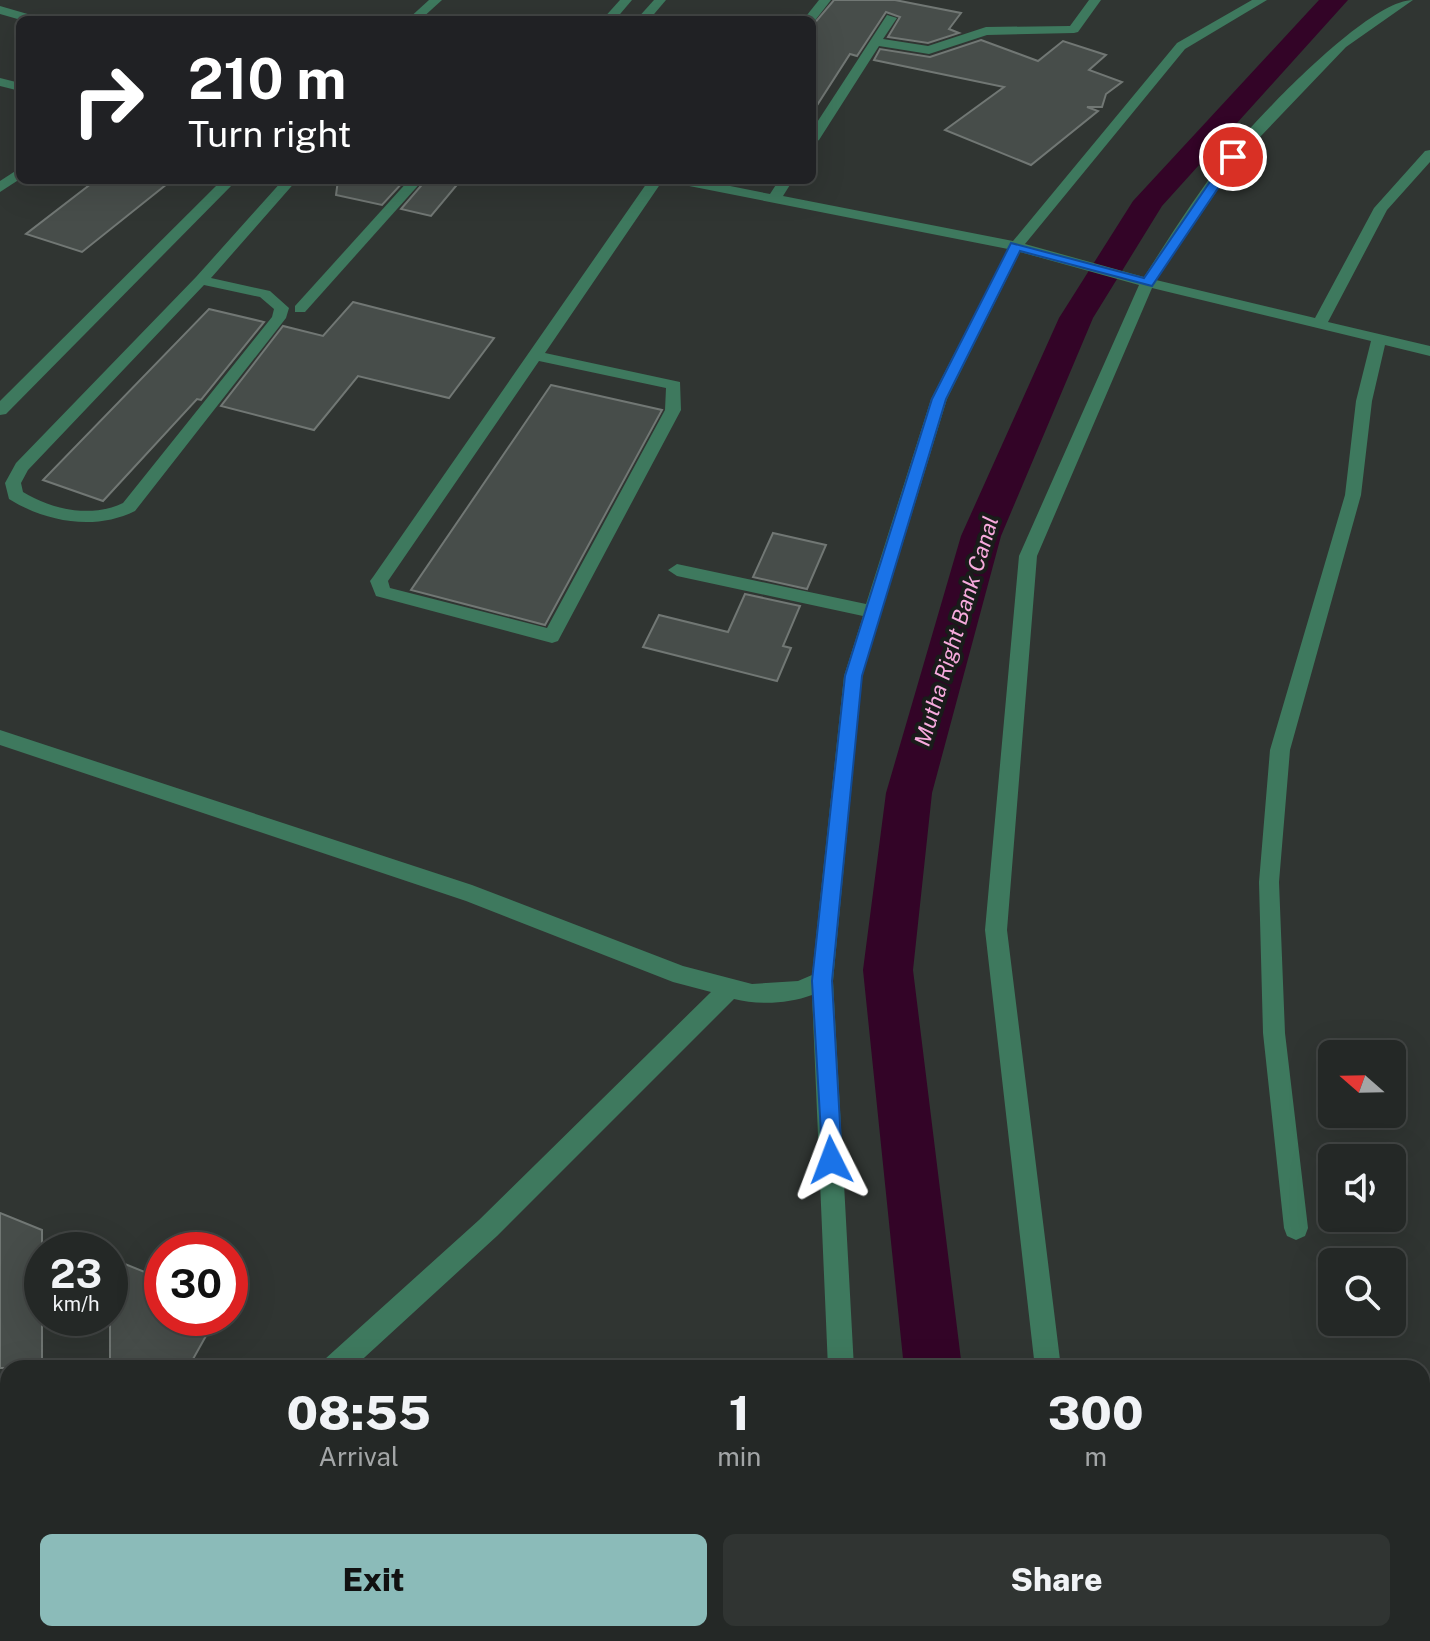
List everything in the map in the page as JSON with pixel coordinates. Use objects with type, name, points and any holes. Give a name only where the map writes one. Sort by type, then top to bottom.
[{"type":"street","points":[[1,11],[23,0]]},
{"type":"street","points":[[418,16],[436,0]]},
{"type":"street","points":[[612,16],[626,0]]},
{"type":"street","points":[[646,16],[660,0]]},
{"type":"street","points":[[812,16],[825,0]]},
{"type":"street","points":[[876,42],[929,50],[986,31],[1063,31],[1082,21],[1095,0]]},
{"type":"street","points":[[841,1360],[822,981],[853,676],[939,399],[1016,246],[1181,46],[1261,0]]},
{"type":"street","points":[[1047,1360],[996,930],[1028,556],[1147,283],[1233,157],[1342,44],[1407,0]]},
{"type":"street","points":[[816,134],[891,18]]},
{"type":"street","points":[[1319,324],[1381,208],[1430,154]]},
{"type":"street","points":[[0,188],[16,175]]},
{"type":"street","points":[[0,410],[226,184]]},
{"type":"street","points":[[201,280],[265,294],[282,308],[279,318],[129,507],[103,518],[77,516],[24,502],[15,495],[13,483],[22,467],[201,280],[286,184]]},
{"type":"street","points":[[300,309],[412,184]]},
{"type":"street","points":[[533,355],[674,385],[673,410],[552,636],[382,592],[379,581],[533,355],[653,184]]},
{"type":"street","points":[[702,184],[1016,246],[1147,283],[1430,351]]},
{"type":"street","points":[[774,199],[783,184]]},
{"type":"street","points":[[1296,1228],[1274,1033],[1269,882],[1280,750],[1353,495],[1364,401],[1379,339]]},
{"type":"street","points":[[677,570],[873,612]]},
{"type":"street","points":[[0,737],[472,894],[681,975],[729,989],[777,994],[822,981]]},
{"type":"street","points":[[343,1360],[488,1228],[729,989]]},
{"type":"building","points":[[834,0],[895,0],[961,13],[949,29],[959,33],[928,43],[888,37],[900,17],[886,12],[857,56],[850,54],[816,107],[816,21]]},
{"type":"building","points":[[981,40],[1038,61],[1063,41],[1106,55],[1089,70],[1122,82],[1106,94],[1102,107],[1087,107],[1098,111],[1031,165],[945,130],[1004,87],[874,60],[880,49],[930,57]]},
{"type":"building","points":[[91,184],[167,184],[82,252],[26,234]]},
{"type":"building","points":[[337,184],[401,184],[382,205],[336,195]]},
{"type":"building","points":[[423,184],[458,184],[431,216],[401,209]]},
{"type":"building","points":[[353,302],[494,338],[449,398],[358,376],[314,430],[221,406],[283,326],[323,336]]},
{"type":"building","points":[[209,309],[264,322],[201,400],[197,399],[103,501],[43,480]]},
{"type":"building","points":[[551,385],[662,410],[545,625],[411,590]]},
{"type":"building","points":[[773,533],[826,545],[807,589],[753,577]]},
{"type":"building","points":[[745,594],[800,606],[783,646],[791,648],[777,681],[643,647],[659,615],[728,632]]},
{"type":"building","points":[[0,1213],[42,1230],[24,1232],[24,1336],[42,1336],[42,1360],[0,1360]]},
{"type":"building","points":[[128,1265],[144,1272],[144,1336],[206,1336],[192,1360],[110,1360],[110,1336],[128,1336]]},
{"type":"waterway","name":"Mutha Right Bank Canal","points":[[932,1360],[888,970],[909,793],[981,536],[1076,318],[1149,201],[1334,0]]},
{"type":"route","points":[[831,1160],[822,981],[853,676],[939,399],[1016,246],[1147,283],[1233,157]]}]
